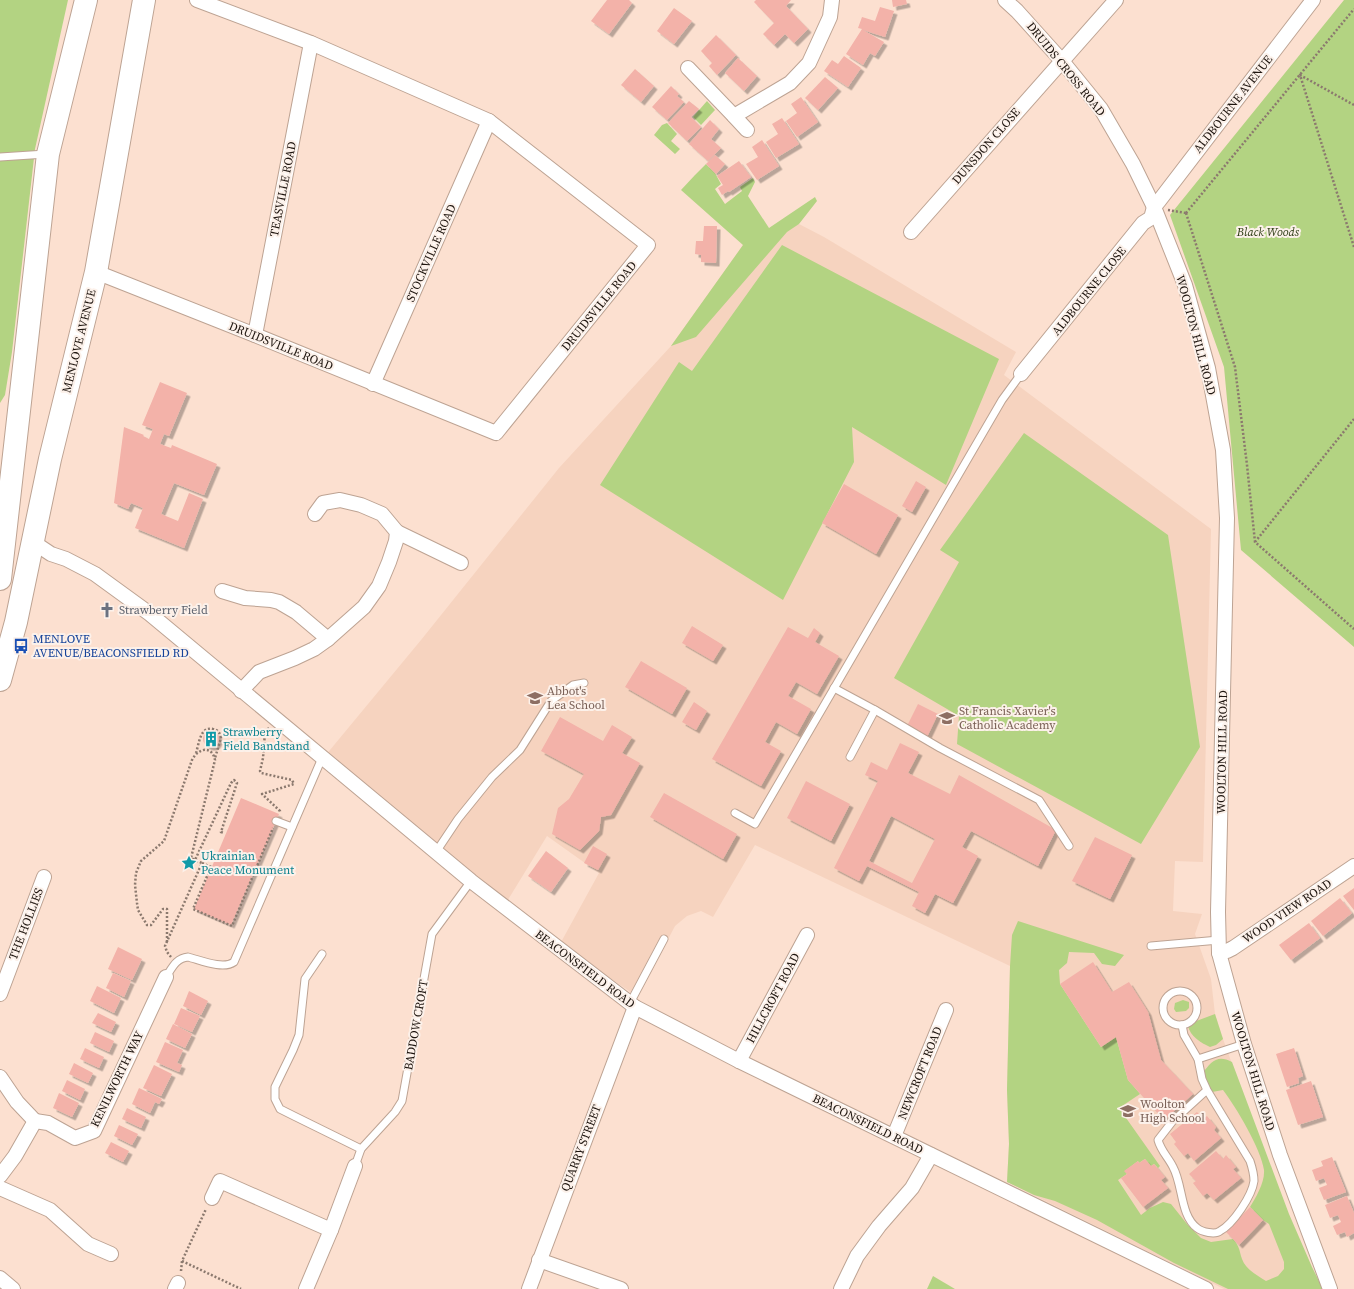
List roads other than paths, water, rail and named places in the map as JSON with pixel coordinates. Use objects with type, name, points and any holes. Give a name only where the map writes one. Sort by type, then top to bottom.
[{"type":"highway","points":[[0,579],[5,491],[48,154],[86,0]]},
{"type":"highway","name":"MENLOVE AVENUE","points":[[0,680],[16,622],[50,459],[96,272],[144,0]]},
{"type":"highway","points":[[5,491],[26,486],[38,475],[50,459]]},
{"type":"highway","points":[[0,579],[6,565],[19,549],[33,542],[32,519],[25,503],[5,491]]},
{"type":"street","name":"DRUIDSVILLE ROAD","points":[[96,272],[496,433],[648,245],[489,121],[311,43],[197,0]]},
{"type":"street","points":[[734,116],[790,83],[809,62],[830,17],[832,0]]},
{"type":"street","name":"DRUIDS CROSS ROAD","points":[[1005,0],[1017,11],[1062,61],[1101,109],[1133,164],[1154,207]]},
{"type":"street","name":"DUNSDON CLOSE","points":[[911,232],[1116,0]]},
{"type":"street","name":"ALDBOURNE AVENUE","points":[[1154,207],[1313,0]]},
{"type":"street","name":"TEASVILLE ROAD","points":[[255,335],[311,43]]},
{"type":"street","points":[[688,68],[747,130]]},
{"type":"street","name":"STOCKVILLE ROAD","points":[[373,384],[489,121]]},
{"type":"street","name":"ALDBOURNE CLOSE","points":[[1021,374],[1143,223],[1151,218],[1154,207]]},
{"type":"street","name":"WOOLTON HILL ROAD","points":[[1154,207],[1185,285],[1208,368],[1223,450],[1227,518],[1218,919],[1219,947],[1244,1044],[1280,1155],[1330,1289]]},
{"type":"street","points":[[315,514],[324,503],[340,500],[362,505],[382,514],[397,532],[461,563]]},
{"type":"street","points":[[241,691],[259,672],[295,658],[328,639],[364,607],[379,586],[396,541],[397,532]]},
{"type":"street","name":"BEACONSFIELD ROAD","points":[[33,542],[51,554],[66,559],[95,574],[150,614],[471,881],[632,1005],[739,1061],[1206,1289]]},
{"type":"street","points":[[222,591],[245,598],[271,600],[283,604],[296,612],[328,639]]},
{"type":"street","name":"WOOD VIEW ROAD","points":[[1219,947],[1227,952],[1354,866]]},
{"type":"street","name":"THE HOLLIES","points":[[0,994],[44,877]]},
{"type":"street","name":"HILLCROFT ROAD","points":[[739,1061],[807,934]]},
{"type":"street","name":"KENILWORTH WAY","points":[[35,1121],[48,1123],[75,1138],[94,1131],[166,977]]},
{"type":"street","name":"QUARRY STREET","points":[[529,1289],[632,1005]]},
{"type":"street","name":"NEWCROFT ROAD","points":[[894,1136],[946,1010]]},
{"type":"street","points":[[0,1077],[17,1102],[35,1121],[15,1156],[0,1176]]},
{"type":"street","points":[[841,1289],[857,1256],[879,1226],[912,1188],[931,1155]]},
{"type":"street","points":[[306,1289],[332,1230],[355,1166]]},
{"type":"street","points":[[212,1198],[220,1181],[332,1230]]},
{"type":"street","points":[[0,1188],[50,1210],[88,1244],[111,1254]]},
{"type":"street","points":[[539,1260],[621,1289]]},
{"type":"street","points":[[0,1278],[13,1289]]},
{"type":"lane","points":[[0,157],[48,154]]},
{"type":"lane","points":[[735,813],[755,824],[1002,400],[1021,374]]},
{"type":"lane","points":[[436,852],[458,819],[492,777],[520,750],[551,701],[573,685],[584,683]]},
{"type":"lane","points":[[834,688],[940,748],[1039,800],[1069,846]]},
{"type":"lane","points":[[850,757],[875,710]]},
{"type":"lane","points":[[166,977],[177,961],[184,957],[225,966],[234,962],[322,758]]},
{"type":"lane","points":[[276,821],[292,827]]},
{"type":"lane","name":"BADDOW CROFT","points":[[355,1166],[361,1149],[395,1112],[402,1101],[432,934],[471,881]]},
{"type":"lane","points":[[632,1005],[664,939]]},
{"type":"lane","points":[[1151,946],[1219,947]]},
{"type":"lane","points":[[322,954],[305,979],[299,1035],[275,1087],[275,1099],[280,1109],[361,1149]]},
{"type":"lane","points":[[1181,991],[1191,996],[1196,1005],[1197,1011],[1192,1020],[1182,1025],[1171,1022],[1164,1014],[1163,1008],[1167,998],[1176,992],[1181,991]]},
{"type":"lane","points":[[1182,1025],[1184,1035],[1198,1059],[1202,1079],[1207,1090],[1250,1160],[1253,1172],[1254,1181],[1248,1197],[1229,1223],[1219,1232],[1210,1233],[1198,1229],[1190,1221],[1186,1212],[1177,1176],[1158,1140],[1172,1122],[1207,1090]]},
{"type":"lane","points":[[1198,1059],[1244,1044]]},
{"type":"place","name":"Strawberry Field","points":[[107,610]]},
{"type":"place","name":"MENLOVE AVENUE/BEACONSFIELD RD","points":[[21,646]]},
{"type":"place","name":"Abbot's Lea School","points":[[535,698]]},
{"type":"place","name":"St Francis Xavier's Catholic Academy","points":[[947,718]]},
{"type":"place","name":"Strawberry Field Bandstand","points":[[211,739]]},
{"type":"place","name":"Ukrainian Peace Monument","points":[[189,863]]},
{"type":"place","name":"Woolton High School","points":[[1128,1111]]},
{"type":"park label","name":"Black Woods","points":[[1268,232]]}]
